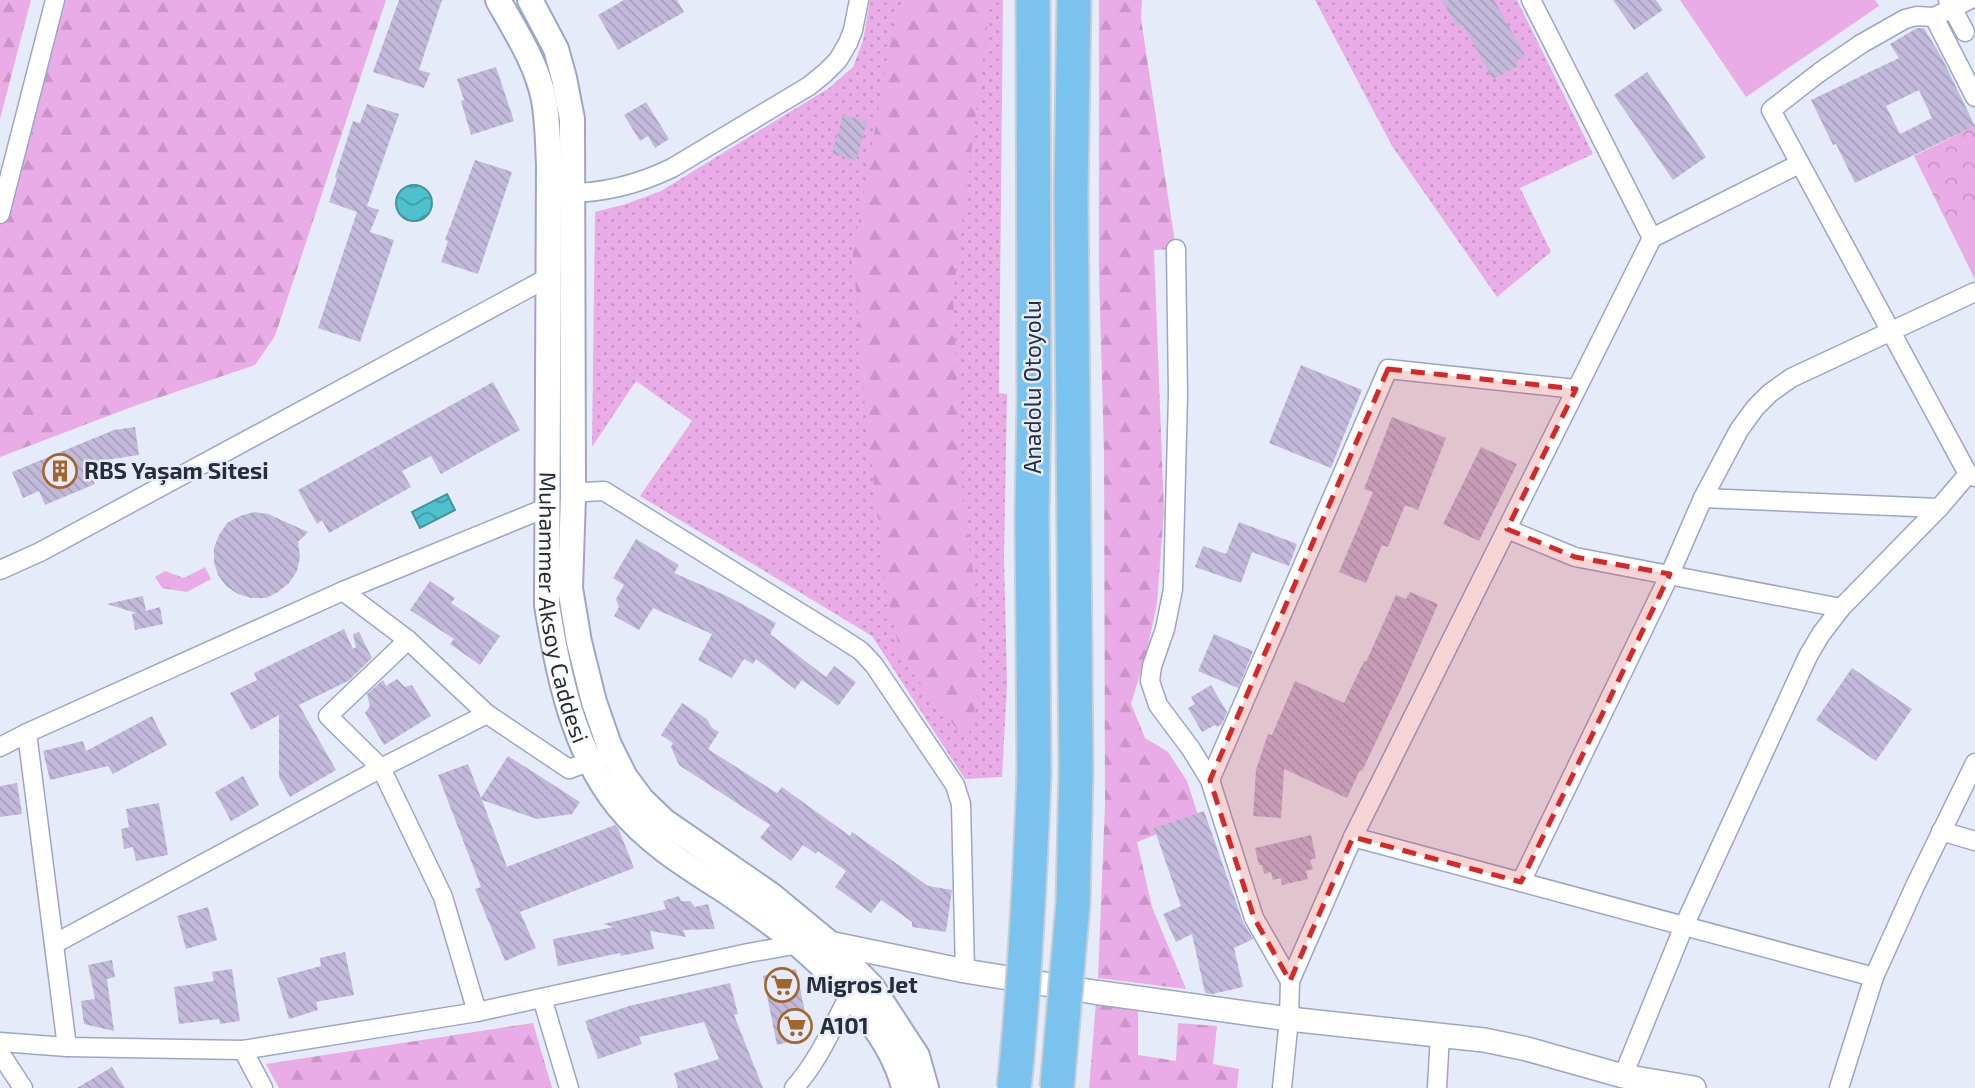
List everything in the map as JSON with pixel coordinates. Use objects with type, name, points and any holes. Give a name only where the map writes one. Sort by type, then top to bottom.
[{"type":"highway","name":"Anadolu Otoyolu","points":[[1014,1088],[1030,902],[1034,774],[1033,0]]},
{"type":"highway","name":"Anadolu Otoyolu","points":[[1057,1088],[1073,903],[1076,770],[1071,195],[1074,0]]},
{"type":"main road","name":"Muhammer Aksoy Caddesi","points":[[498,0],[538,76],[544,102],[550,166],[561,193],[573,496],[570,588],[579,642],[594,702],[603,784],[618,807],[646,837],[799,944],[833,975],[855,984],[873,987],[917,1056],[926,1088]]},
{"type":"main road","name":"Muhammer Aksoy Caddesi","points":[[530,0],[556,49],[570,101],[572,120],[549,277],[547,595],[552,633],[575,724],[602,757],[625,776],[642,800],[664,821],[771,895],[829,943],[855,984],[888,1047],[904,1088]]},
{"type":"main road","points":[[548,507],[573,496]]},
{"type":"street","points":[[0,214],[55,0]]},
{"type":"street","points":[[561,193],[632,185],[652,177],[672,168],[809,86],[825,73],[843,52],[853,30],[859,0]]},
{"type":"street","points":[[1531,0],[1652,238]]},
{"type":"street","points":[[1623,1076],[1684,926],[1808,656],[1841,608],[1972,475],[1771,110],[1820,72],[1872,38],[1905,19],[1917,16],[1934,17],[1956,3],[1970,29],[1946,41]]},
{"type":"street","points":[[1934,17],[1975,97]]},
{"type":"street","points":[[1282,1088],[1290,981],[1353,837],[1652,238],[1799,164]]},
{"type":"street","points":[[1176,249],[1178,394],[1173,589],[1150,681],[1158,705],[1210,780],[1254,918],[1290,981]]},
{"type":"street","points":[[0,570],[40,552],[549,277]]},
{"type":"street","points":[[1521,882],[1670,574],[1703,498],[1739,430],[1755,408],[1791,378],[1975,292]]},
{"type":"street","points":[[1210,780],[1388,369],[1576,389]]},
{"type":"street","points":[[573,496],[584,492],[604,491],[841,638],[861,651],[874,665],[955,785],[961,804],[965,971]]},
{"type":"street","points":[[1703,498],[1938,508]]},
{"type":"street","points":[[0,747],[343,591],[548,507]]},
{"type":"street","points":[[1507,529],[1575,557],[1841,608]]},
{"type":"street","points":[[343,591],[408,640],[487,714],[569,769],[602,757]]},
{"type":"street","points":[[408,640],[328,716],[381,768],[443,897],[477,1012]]},
{"type":"street","points":[[54,944],[487,714]]},
{"type":"street","points":[[27,733],[67,1048]]},
{"type":"street","points":[[1839,1088],[1874,977],[1975,763]]},
{"type":"street","points":[[1941,831],[1975,841]]},
{"type":"street","points":[[1353,837],[1874,977]]},
{"type":"street","points":[[0,1042],[67,1048],[243,1051],[477,1012],[748,953],[799,944],[829,943],[965,971],[1094,992],[1289,1019],[1484,1040],[1623,1076],[1694,1088]]},
{"type":"street","points":[[794,1088],[813,1065],[830,1037],[855,984],[874,952]]},
{"type":"street","points":[[542,998],[569,1088]]},
{"type":"street","points":[[1437,1088],[1440,1034]]},
{"type":"street","points":[[243,1051],[263,1088]]},
{"type":"street","points":[[0,1053],[23,1088]]},
{"type":"highlighted area","points":[[1388,369],[1576,389],[1507,529],[1575,557],[1670,574],[1521,882],[1353,837],[1290,981],[1254,918],[1210,780]]},
{"type":"green space","points":[[0,0],[31,0],[0,119]]},
{"type":"green space","points":[[55,0],[386,0],[275,336],[255,365],[137,405],[0,457],[0,214]]},
{"type":"green space","points":[[870,0],[1003,0],[999,393],[1007,394],[1004,556],[1007,685],[1002,777],[965,779],[872,636],[640,496],[692,421],[636,381],[592,447],[595,212],[661,191],[829,88],[853,67],[863,41]]},
{"type":"green space","points":[[903,0],[986,0],[987,27],[953,294],[963,505],[979,612],[978,694],[967,742],[901,658],[886,589],[865,408],[853,253],[890,45]]},
{"type":"green space","points":[[1099,0],[1142,0],[1141,19],[1176,249],[1154,250],[1164,511],[1157,603],[1147,651],[1131,704],[1145,738],[1168,752],[1187,781],[1199,818],[1137,842],[1152,907],[1186,989],[1098,978],[1105,804]]},
{"type":"green space","points":[[1315,0],[1517,0],[1593,154],[1520,188],[1551,252],[1497,297],[1392,146]]},
{"type":"green space","points":[[1680,0],[1875,0],[1879,6],[1746,97]]},
{"type":"green space","points":[[1975,126],[1975,279],[1914,156]]},
{"type":"green space","points":[[1975,210],[1975,279],[1948,223]]},
{"type":"green space","points":[[205,567],[211,579],[187,592],[162,588],[155,577],[165,571],[184,578]]},
{"type":"green space","points":[[1096,1002],[1138,1011],[1138,1055],[1176,1061],[1178,1023],[1217,1026],[1213,1064],[1239,1069],[1237,1088],[1089,1088]]},
{"type":"green space","points":[[533,1023],[552,1088],[279,1088],[266,1064]]},
{"type":"water","points":[[414,185],[426,191],[432,203],[426,215],[414,221],[402,215],[396,203],[402,191]]},
{"type":"water","points":[[447,494],[455,510],[420,528],[412,512]]},
{"type":"building","points":[[399,0],[442,0],[419,70],[430,73],[424,88],[373,72]]},
{"type":"building","points":[[624,0],[677,0],[684,12],[618,50],[598,15]]},
{"type":"building","points":[[1442,0],[1494,0],[1525,56],[1516,61],[1518,66],[1493,79],[1463,25],[1458,28]]},
{"type":"building","points":[[1613,0],[1656,0],[1663,10],[1634,30]]},
{"type":"building","points":[[1917,28],[1924,28],[1942,58],[1975,126],[1855,183],[1811,100],[1899,58],[1890,44]],"holes":[[[1919,90],[1932,118],[1900,134],[1886,106]]]},
{"type":"building","points":[[496,67],[514,121],[471,135],[457,79]]},
{"type":"building","points":[[1647,72],[1706,157],[1673,180],[1614,95]]},
{"type":"building","points":[[646,102],[669,139],[655,148],[648,136],[640,141],[624,115]]},
{"type":"building","points":[[367,104],[399,114],[367,206],[379,210],[370,232],[394,240],[360,342],[318,328],[357,212],[329,202],[353,121],[360,123]]},
{"type":"building","points":[[843,115],[867,122],[856,160],[832,154]]},
{"type":"building","points":[[475,160],[512,172],[478,274],[441,262],[448,241],[445,240]]},
{"type":"building","points":[[1301,365],[1362,390],[1331,468],[1269,443]]},
{"type":"building","points":[[493,382],[520,430],[441,474],[431,456],[402,471],[411,487],[329,533],[322,520],[317,524],[298,490]]},
{"type":"building","points":[[1392,417],[1446,438],[1418,510],[1405,505],[1388,547],[1382,545],[1366,583],[1339,572],[1373,492],[1364,489]]},
{"type":"building","name":"RBS Yaşam Sitesi","points":[[135,427],[139,455],[105,460],[108,469],[91,476],[95,484],[45,505],[39,491],[23,498],[12,472],[114,430]]},
{"type":"building","points":[[1481,447],[1517,464],[1479,541],[1443,524]]},
{"type":"building","points":[[254,512],[268,514],[308,532],[298,542],[300,557],[297,571],[289,583],[266,598],[251,598],[226,586],[218,575],[214,562],[214,548],[227,523]]},
{"type":"building","points":[[1239,522],[1297,544],[1289,566],[1252,552],[1241,583],[1195,567],[1203,546],[1226,554]]},
{"type":"building","points":[[636,539],[679,565],[674,573],[729,597],[776,623],[770,634],[826,677],[834,666],[856,682],[838,706],[802,680],[795,689],[756,659],[753,664],[744,659],[732,678],[698,660],[712,634],[653,608],[639,630],[614,616],[619,607],[616,599],[624,585],[613,578]]},
{"type":"building","points":[[430,581],[455,598],[451,603],[500,636],[480,665],[450,644],[454,639],[410,610]]},
{"type":"building","points":[[1410,592],[1438,604],[1402,687],[1347,798],[1284,769],[1281,818],[1253,816],[1256,770],[1268,734],[1272,735],[1295,681],[1344,703],[1396,595],[1406,599]]},
{"type":"building","points":[[143,596],[146,611],[160,607],[163,624],[135,630],[132,614],[136,613],[107,604]]},
{"type":"building","points":[[344,629],[353,649],[356,647],[353,634],[359,632],[372,658],[348,681],[299,705],[336,770],[290,797],[279,777],[279,715],[251,730],[230,693],[257,680],[254,673]]},
{"type":"building","points":[[1214,634],[1253,651],[1238,688],[1198,671]]},
{"type":"building","points":[[1852,668],[1912,709],[1876,761],[1816,720]]},
{"type":"building","points":[[397,679],[405,687],[412,685],[431,716],[384,745],[365,713],[370,706],[367,694],[383,680],[386,686]]},
{"type":"building","points":[[1211,685],[1227,712],[1222,724],[1202,732],[1188,708],[1195,704],[1191,697]]},
{"type":"building","points":[[682,703],[707,719],[712,728],[719,732],[708,749],[777,793],[782,787],[850,836],[852,832],[928,886],[952,890],[946,932],[912,927],[912,922],[881,900],[871,913],[835,887],[846,871],[818,851],[816,854],[803,845],[791,861],[760,838],[770,825],[679,765],[671,747],[673,743],[661,735]]},
{"type":"building","points":[[152,716],[167,745],[113,774],[108,766],[50,780],[43,751],[83,741],[86,751]]},
{"type":"building","points":[[508,756],[580,802],[572,814],[537,819],[482,800],[507,867],[615,825],[634,868],[520,912],[536,948],[505,961],[475,889],[481,887],[438,775],[468,764],[481,798]]},
{"type":"building","points":[[243,776],[259,805],[231,821],[215,792]]},
{"type":"building","points":[[17,783],[22,814],[0,817],[0,786]]},
{"type":"building","points":[[159,803],[168,855],[136,861],[133,847],[124,849],[121,829],[129,827],[126,809]]},
{"type":"building","points":[[1204,811],[1243,922],[1253,939],[1234,948],[1243,987],[1212,994],[1205,993],[1192,934],[1176,942],[1163,914],[1181,906],[1154,828]]},
{"type":"building","points":[[1311,835],[1316,858],[1310,860],[1313,869],[1306,871],[1308,879],[1282,885],[1281,878],[1273,880],[1271,872],[1264,874],[1255,848]]},
{"type":"building","points":[[679,896],[681,901],[690,901],[695,907],[708,904],[715,929],[683,930],[686,937],[650,931],[654,949],[558,966],[553,939],[614,927],[603,924],[666,909],[663,901]]},
{"type":"building","points":[[208,907],[217,940],[186,949],[177,916]]},
{"type":"building","points":[[345,952],[354,995],[316,1002],[318,1010],[289,1019],[277,978],[321,966],[320,958]]},
{"type":"building","points":[[112,960],[115,977],[107,979],[114,1031],[84,1024],[81,1001],[95,999],[88,965]]},
{"type":"building","points":[[232,969],[240,1021],[220,1024],[219,1019],[179,1024],[174,987],[214,981],[212,972]]},
{"type":"building","points":[[796,969],[810,1036],[777,1045],[763,976]]},
{"type":"building","points":[[730,983],[738,1014],[734,1015],[763,1088],[678,1088],[674,1073],[719,1059],[704,1022],[639,1037],[642,1044],[598,1059],[585,1021],[629,1006]]},
{"type":"building","points":[[112,1067],[125,1088],[77,1088]]},
{"type":"place","name":"RBS Yaşam Sitesi","points":[[60,471]]},
{"type":"place","name":"Migros Jet","points":[[782,985]]},
{"type":"place","name":"A101","points":[[795,1026]]}]
